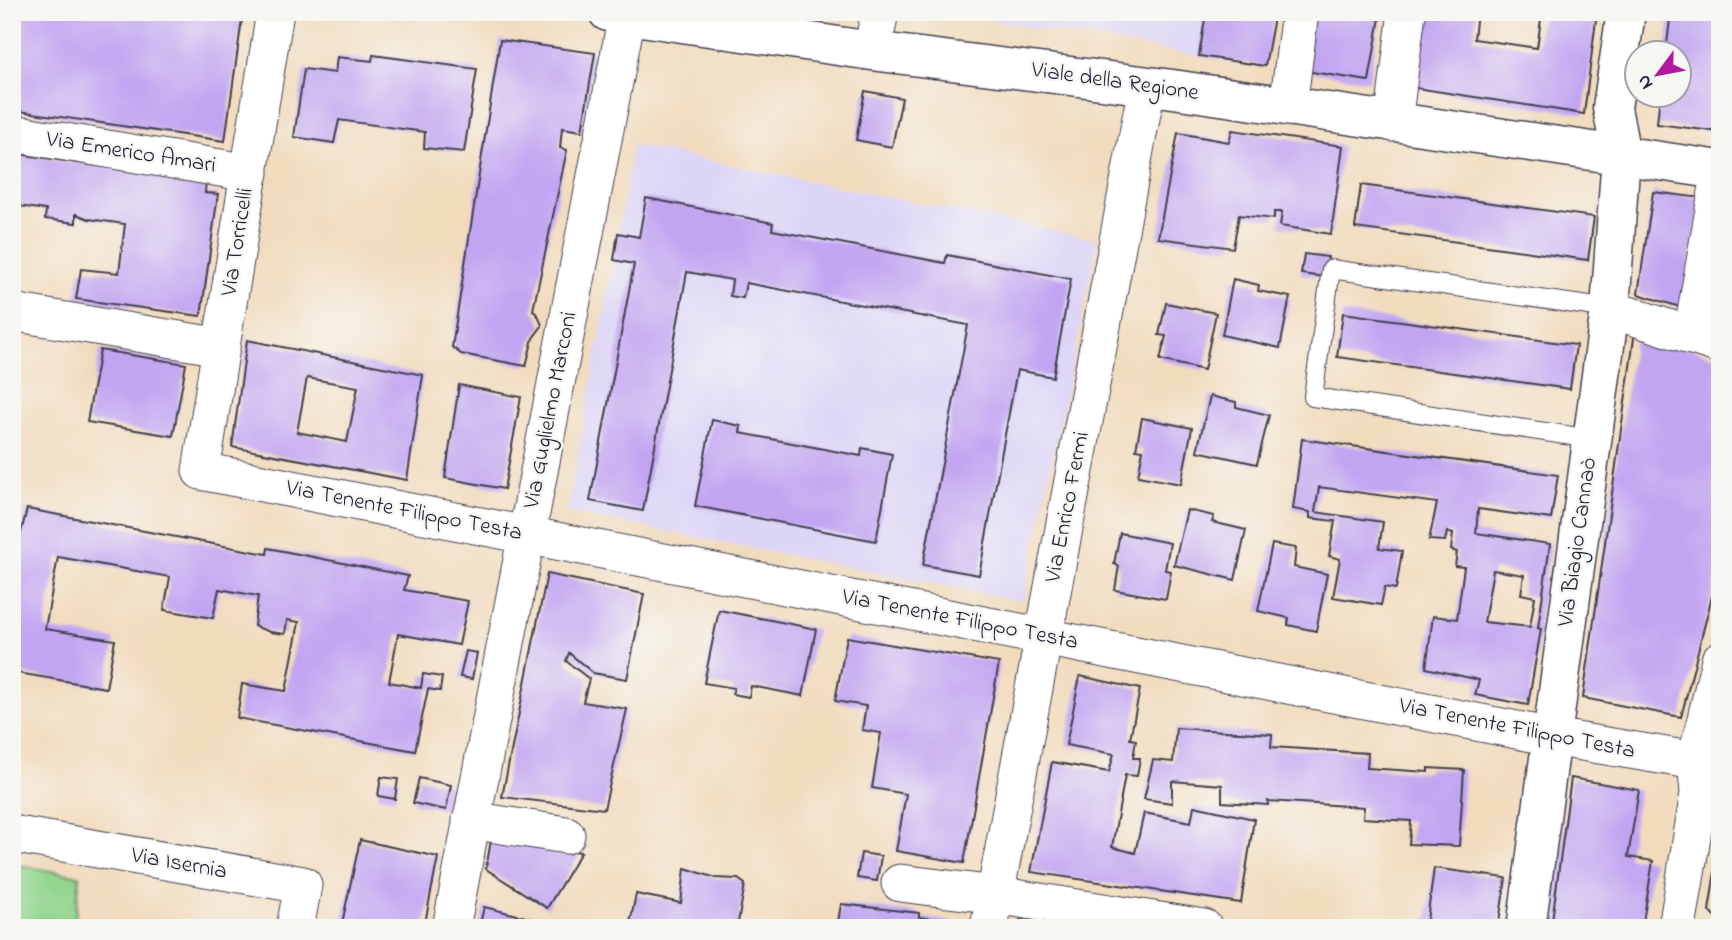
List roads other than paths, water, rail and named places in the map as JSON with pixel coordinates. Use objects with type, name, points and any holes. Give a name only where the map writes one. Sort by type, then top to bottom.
[{"type":"main road","name":"Via Biagio Cannaò","points":[[1526,928],[1610,309],[1621,155],[1612,108],[1626,12]]},
{"type":"main road","name":"Viale della Regione","points":[[617,14],[872,51],[1147,86],[1621,155],[1720,173]]},
{"type":"street","name":"Via Torricelli","points":[[201,471],[275,12]]},
{"type":"street","points":[[872,51],[880,12]]},
{"type":"street","points":[[1288,107],[1300,12]]},
{"type":"street","points":[[1393,123],[1408,12]]},
{"type":"street","name":"Via Guglielmo Marconi","points":[[451,928],[527,535],[617,14]]},
{"type":"street","name":"Via Enrico Fermi","points":[[993,911],[1147,86]]},
{"type":"street","name":"Via Emerico Amari","points":[[12,133],[250,173]]},
{"type":"street","points":[[1610,309],[1706,340],[1720,173]]},
{"type":"street","points":[[12,312],[221,347]]},
{"type":"street","name":"Via Tenente Filippo Testa","points":[[201,471],[1552,737],[1708,763]]},
{"type":"street","points":[[1677,928],[1699,793],[1708,763],[1720,660]]},
{"type":"street","points":[[471,820],[566,835]]},
{"type":"street","name":"Via Isernia","points":[[12,834],[303,886],[295,928]]},
{"type":"street","points":[[900,883],[993,911],[1203,928]]},
{"type":"lane","points":[[1592,439],[1313,397],[1331,269],[1610,309]]}]
